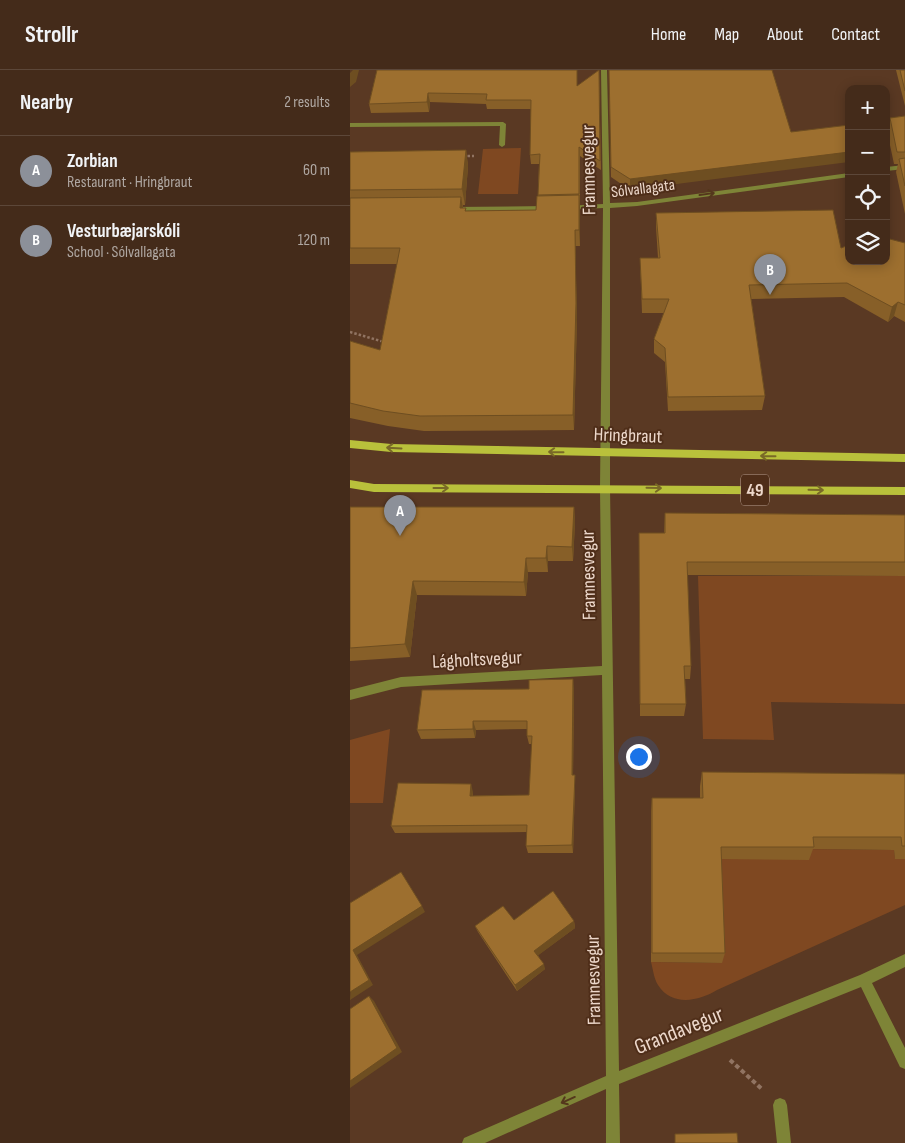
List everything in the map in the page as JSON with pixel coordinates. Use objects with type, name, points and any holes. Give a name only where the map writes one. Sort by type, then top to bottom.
[{"type":"main road","name":"Hringbraut","points":[[350,444],[390,448],[905,458]]},
{"type":"main road","name":"49","points":[[350,484],[374,488],[905,491]]},
{"type":"street","name":"Framnesvegur","points":[[604,70],[607,207],[605,488],[613,1143]]},
{"type":"street","points":[[350,125],[503,124],[502,144]]},
{"type":"street","points":[[890,169],[905,167]]},
{"type":"street","name":"Sólvallagata","points":[[439,209],[607,207],[845,176]]},
{"type":"street","name":"Lágholtsvegur","points":[[350,694],[401,682],[608,670]]},
{"type":"street","name":"Grandavegur","points":[[469,1143],[612,1080],[864,980],[905,960]]},
{"type":"street","points":[[864,980],[905,1062]]},
{"type":"street","points":[[780,1105],[784,1143]]},
{"type":"path","points":[[455,156],[474,156]]},
{"type":"path","points":[[350,332],[386,343]]},
{"type":"path","points":[[710,1042],[780,1105]]},
{"type":"shaded area","points":[[521,148],[518,194],[478,194],[483,149]]},
{"type":"shaded area","points":[[698,576],[905,576],[905,704],[771,702],[774,740],[703,739]]},
{"type":"shaded area","points":[[390,729],[383,803],[350,803],[350,740]]},
{"type":"shaded area","points":[[718,848],[894,850],[895,858],[905,859],[905,905],[710,994],[686,1000],[671,997],[658,985],[651,962],[722,963]]},
{"type":"building","points":[[377,70],[577,70],[577,86],[599,70],[600,161],[579,147],[579,194],[538,195],[540,154],[530,155],[531,100],[486,100],[487,94],[428,93],[427,102],[369,104]]},
{"type":"building","points":[[609,70],[772,70],[791,132],[845,125],[845,152],[630,179],[611,167]]},
{"type":"building","points":[[900,70],[905,70],[905,91]]},
{"type":"building","points":[[905,116],[905,152],[897,152],[890,118]]},
{"type":"building","points":[[466,150],[462,189],[350,190],[350,152]]},
{"type":"building","points":[[905,158],[905,186],[899,159]]},
{"type":"building","points":[[579,195],[579,230],[575,230],[576,303],[573,415],[420,416],[383,411],[350,403],[350,341],[380,350],[400,248],[350,248],[350,198],[461,197],[460,208],[466,208],[465,211],[536,210],[537,196]]},
{"type":"building","points":[[833,210],[841,248],[845,246],[845,265],[890,265],[890,239],[905,243],[905,305],[898,302],[892,307],[847,283],[749,285],[765,396],[668,397],[665,348],[654,339],[669,299],[642,299],[640,258],[660,258],[656,213]]},
{"type":"building","points":[[350,507],[574,507],[572,547],[547,546],[546,558],[526,558],[524,582],[413,581],[405,644],[350,648]]},
{"type":"building","points":[[665,513],[905,515],[905,562],[687,562],[691,666],[684,666],[686,704],[640,704],[639,533],[665,533]]},
{"type":"building","points":[[573,679],[572,775],[575,775],[572,845],[526,846],[527,825],[391,826],[398,783],[471,784],[470,796],[529,795],[532,736],[527,736],[527,721],[473,721],[473,729],[417,730],[422,690],[529,689],[529,680]]},
{"type":"building","points":[[702,772],[905,774],[905,846],[902,846],[901,837],[813,837],[814,847],[721,847],[725,953],[652,953],[652,798],[703,798]]},
{"type":"building","points":[[401,872],[422,906],[353,950],[369,980],[350,992],[350,903]]},
{"type":"building","points":[[553,891],[574,921],[534,951],[544,964],[515,985],[475,926],[503,906],[514,920]]},
{"type":"building","points":[[369,996],[397,1048],[350,1081],[350,1009]]},
{"type":"building","points":[[737,1133],[738,1143],[675,1143],[675,1134]]},
{"type":"place","name":"Vesturbæjarskóli","points":[[770,295]]},
{"type":"place","name":"Zorbian","points":[[400,536]]}]
